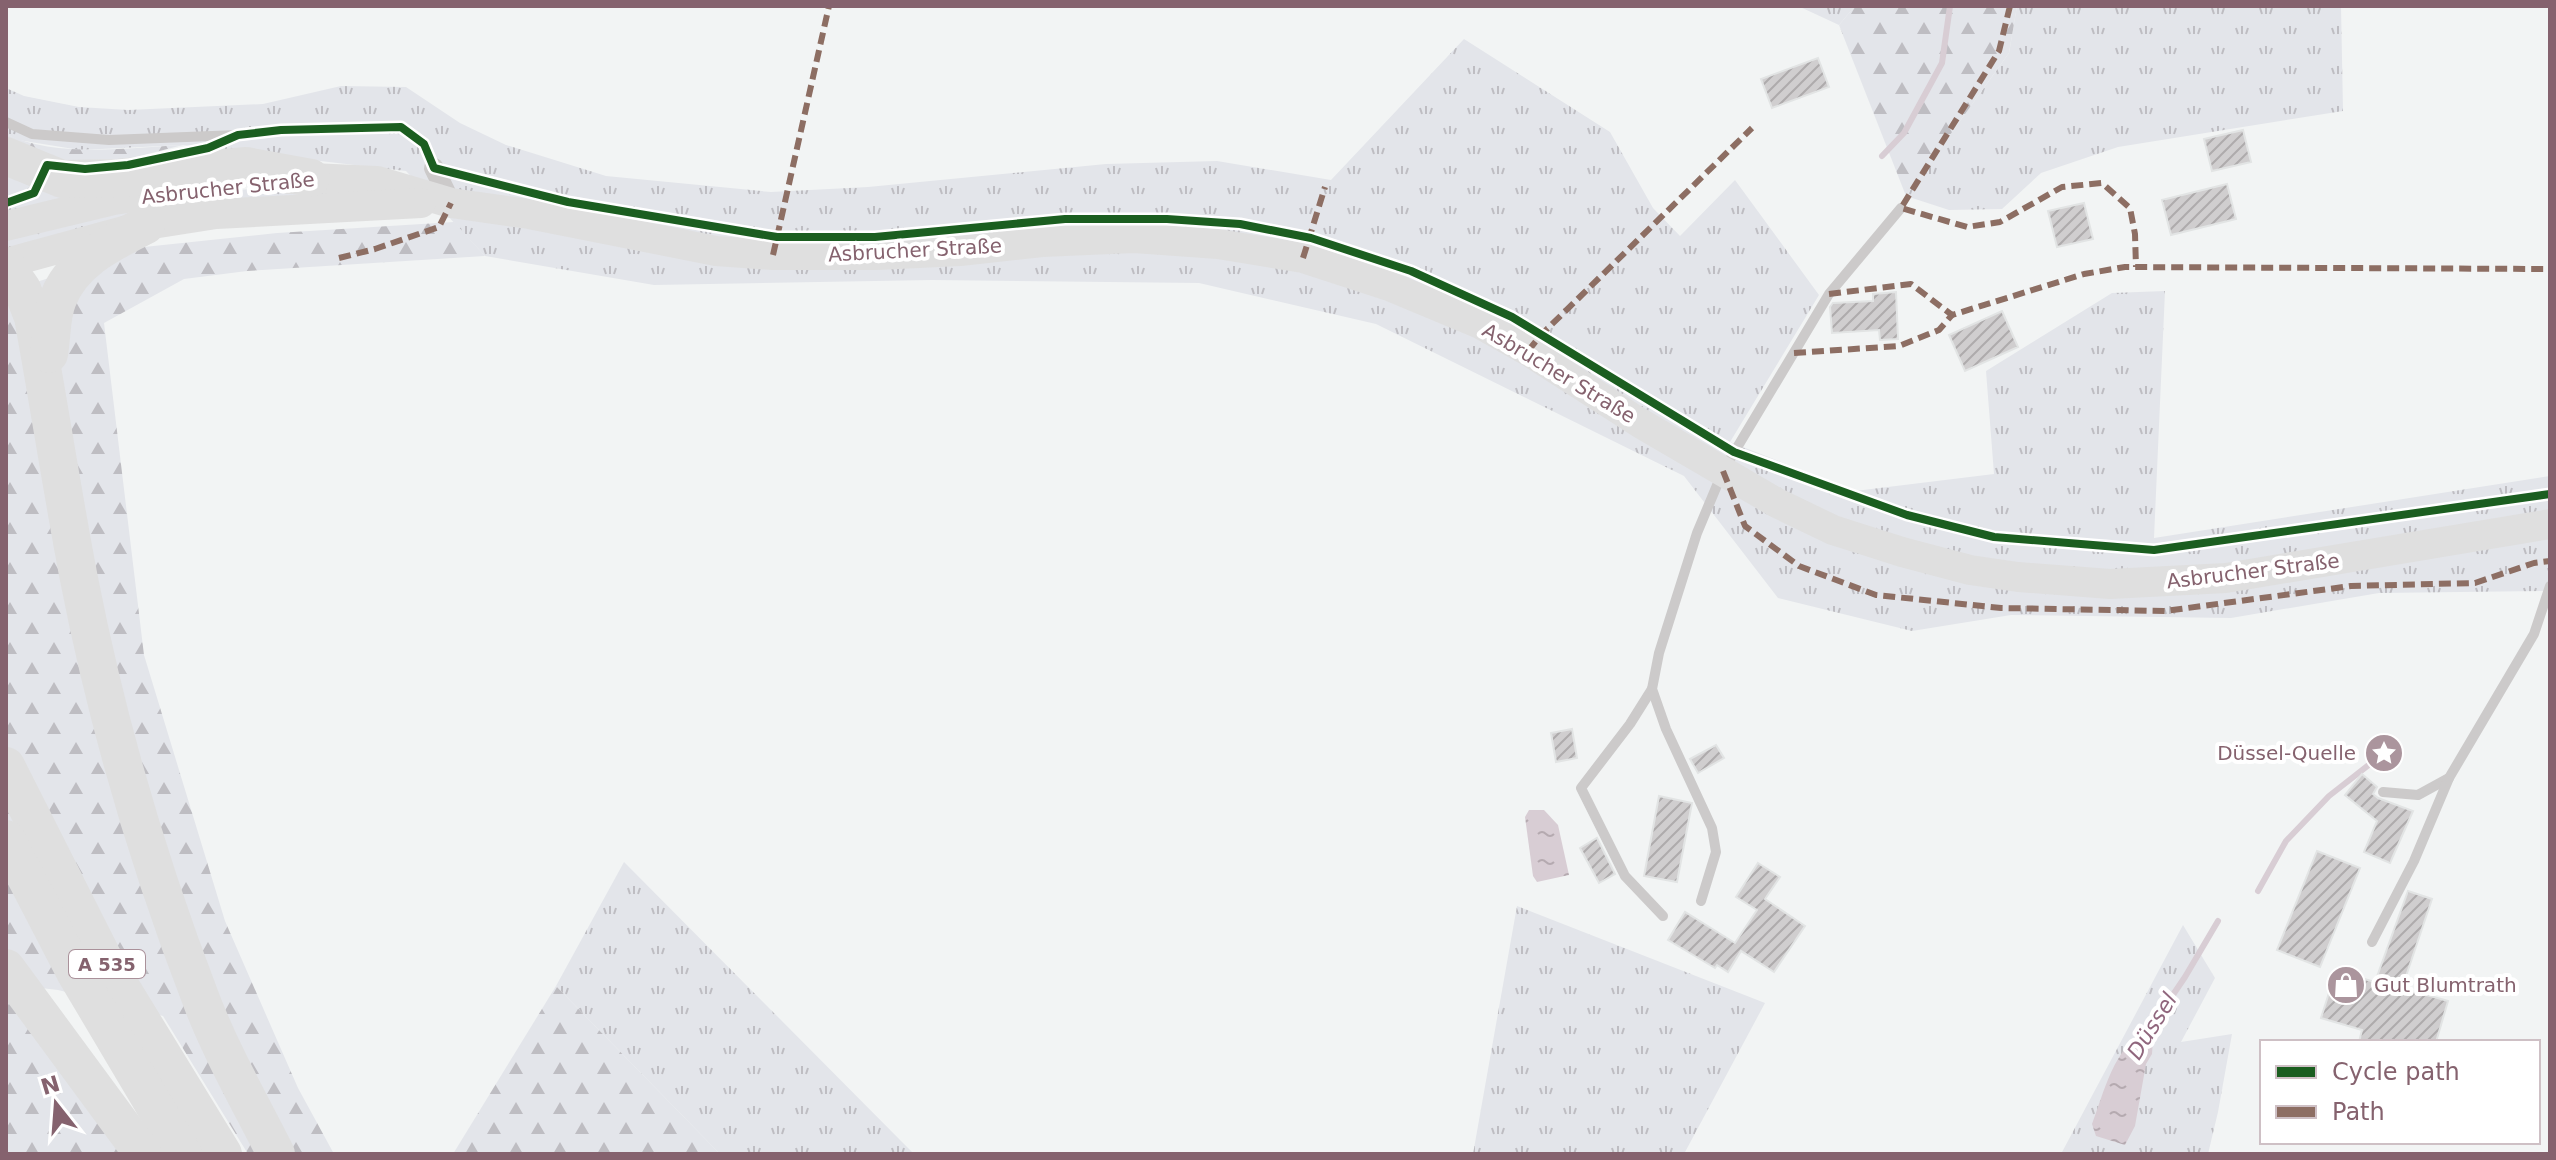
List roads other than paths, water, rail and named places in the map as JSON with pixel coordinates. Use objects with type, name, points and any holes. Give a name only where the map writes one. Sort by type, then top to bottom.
[{"type":"highway","points":[[6,156],[62,179],[118,178],[246,166],[311,178]]},
{"type":"highway","points":[[45,381],[57,300],[72,276],[102,247],[146,225]]},
{"type":"highway","points":[[6,264],[22,289],[33,317],[79,580],[134,801],[167,906],[204,1005],[276,1154]]},
{"type":"highway","name":"A 535","points":[[6,766],[103,958],[223,1154]]},
{"type":"highway","name":"A 535","points":[[6,839],[75,972],[183,1154]]},
{"type":"highway","points":[[6,968],[143,1154]]},
{"type":"main road","name":"Asbrucher Straße","points":[[6,226],[130,198],[207,186],[311,178],[377,181],[451,203],[529,214],[716,251],[773,255],[891,255],[1042,242],[1134,238],[1218,244],[1303,258],[1389,286],[1480,324],[1777,503],[1833,530],[1970,570],[2062,581],[2125,583],[2226,578],[2550,524]]},
{"type":"main road","name":"Asbrucher Straße","points":[[6,264],[146,225],[216,214],[451,203]]},
{"type":"street","points":[[434,168],[451,203]]},
{"type":"lane","points":[[6,122],[32,134],[109,140],[401,127],[424,144],[434,168]]},
{"type":"lane","points":[[1663,916],[1625,876],[1581,788],[1630,724],[1652,689],[1659,653],[1697,533],[1723,471],[1829,294],[1901,208]]},
{"type":"lane","points":[[2372,942],[2414,861],[2449,778],[2534,634],[2550,586]]},
{"type":"lane","points":[[1652,689],[1666,729],[1712,828],[1716,852],[1701,901]]},
{"type":"lane","points":[[2383,792],[2418,795],[2449,778]]},
{"type":"water","points":[[1529,810],[1544,810],[1558,825],[1569,875],[1537,882],[1533,876],[1525,817]]},
{"type":"water","points":[[2147,1032],[2153,1040],[2152,1054],[2146,1064],[2135,1126],[2125,1145],[2096,1136],[2092,1124],[2112,1071],[2126,1048]]},
{"type":"waterway","points":[[1882,156],[1904,133],[1942,63],[1950,6]]},
{"type":"waterway","name":"Düssel","points":[[2258,891],[2286,841],[2329,796],[2384,753]]},
{"type":"waterway","name":"Düssel","points":[[2143,1039],[2218,921]]},
{"type":"place","name":"Düssel-Quelle","points":[[2384,753]]},
{"type":"place","name":"Gut Blumtrath","points":[[2346,985]]}]
